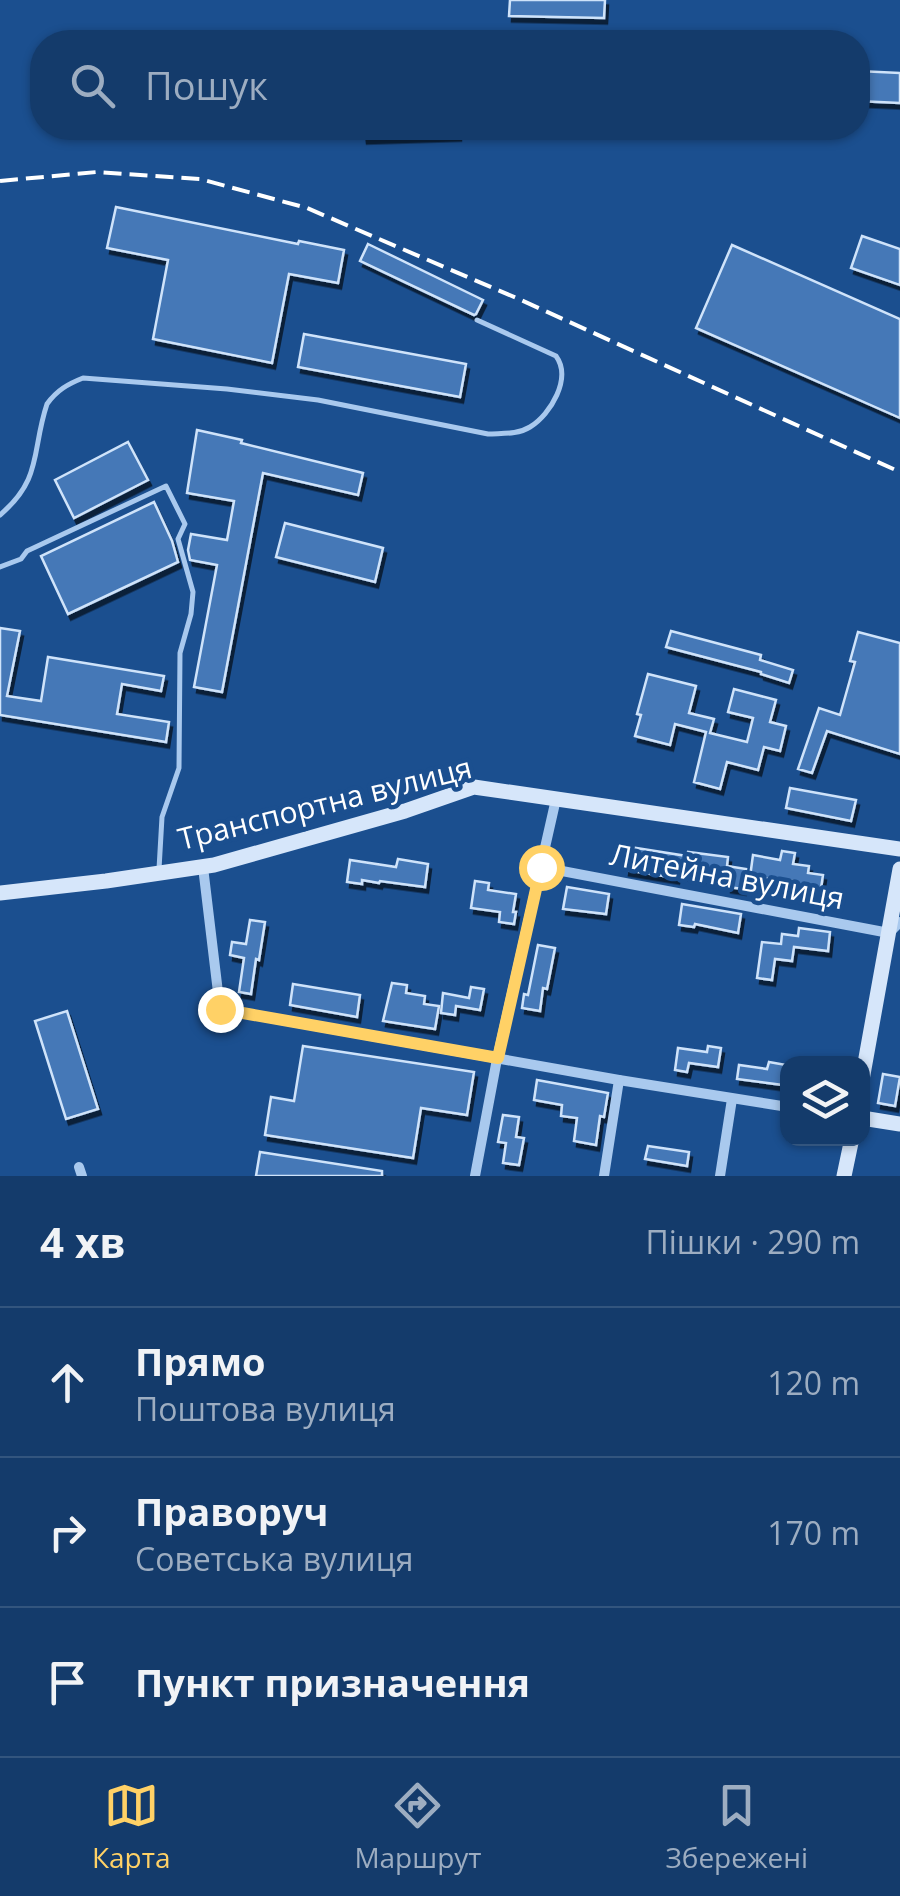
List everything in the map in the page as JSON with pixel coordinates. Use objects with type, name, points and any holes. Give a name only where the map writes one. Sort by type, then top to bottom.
[{"type":"street","name":"Транспортна вулиця","points":[[0,893],[203,867],[405,811],[474,787],[900,850]]},
{"type":"street","points":[[475,1176],[556,799]]},
{"type":"street","points":[[203,867],[220,1009],[780,1106]]},
{"type":"street","name":"Литейна вулиця","points":[[541,867],[895,928]]},
{"type":"street","points":[[867,1056],[895,928],[900,868]]},
{"type":"street","points":[[604,1176],[619,1080]]},
{"type":"street","points":[[720,1176],[732,1099]]},
{"type":"street","points":[[870,1119],[900,1124]]},
{"type":"street","points":[[844,1176],[850,1146]]},
{"type":"lane","points":[[0,516],[28,482],[47,404],[68,384],[84,378],[318,400],[488,434],[517,433],[532,426],[550,406],[562,382],[561,362],[556,356],[476,320]]},
{"type":"lane","points":[[0,567],[166,486],[185,524],[178,539],[194,592],[180,653],[179,768],[162,816],[159,873]]},
{"type":"building","points":[[510,0],[605,0],[604,18],[509,16]]},
{"type":"building","points":[[870,72],[900,73],[900,103],[870,102]]},
{"type":"building","points":[[116,207],[344,250],[338,283],[289,274],[272,363],[153,339],[168,260],[107,248]]},
{"type":"building","points":[[862,236],[900,249],[900,285],[851,268]]},
{"type":"building","points":[[368,244],[483,300],[476,314],[360,261]]},
{"type":"building","points":[[732,245],[900,319],[900,418],[696,328]]},
{"type":"building","points":[[304,334],[466,364],[460,397],[298,367]]},
{"type":"building","points":[[197,430],[363,473],[358,495],[263,473],[222,692],[194,687],[217,565],[190,560],[188,550],[191,534],[227,540],[234,501],[187,493]]},
{"type":"building","points":[[128,442],[148,480],[74,518],[55,480]]},
{"type":"building","points":[[154,502],[178,562],[68,614],[41,556]]},
{"type":"building","points":[[285,523],[383,548],[375,582],[276,557]]},
{"type":"building","points":[[0,628],[20,631],[7,696],[41,701],[48,657],[164,676],[161,691],[122,684],[117,714],[169,722],[166,742],[0,715]]},
{"type":"building","points":[[671,631],[761,655],[760,660],[793,670],[789,683],[666,647]]},
{"type":"building","points":[[858,632],[900,643],[900,754],[827,731],[812,773],[798,769],[819,708],[840,715],[855,662],[850,661]]},
{"type":"building","points":[[648,674],[696,686],[689,713],[714,719],[710,733],[747,742],[753,718],[728,712],[734,689],[776,700],[770,722],[786,726],[780,751],[764,747],[758,770],[727,762],[720,789],[694,782],[706,732],[675,724],[670,745],[635,736]]},
{"type":"building","points":[[790,788],[856,800],[851,821],[786,808]]},
{"type":"building","points":[[630,847],[687,856],[688,852],[728,857],[727,866],[746,869],[743,889],[711,878],[677,873],[676,878],[626,870]]},
{"type":"building","points":[[782,851],[795,853],[793,864],[809,866],[808,873],[823,875],[820,895],[792,889],[793,881],[750,877],[753,855],[780,860]]},
{"type":"building","points":[[398,859],[428,864],[425,887],[380,881],[347,882],[350,860],[396,867]]},
{"type":"building","points":[[475,881],[489,883],[488,890],[516,894],[514,924],[499,922],[500,912],[471,908]]},
{"type":"building","points":[[567,887],[609,894],[606,914],[563,909]]},
{"type":"building","points":[[682,904],[741,914],[738,933],[695,924],[679,925]]},
{"type":"building","points":[[250,920],[265,922],[251,994],[239,992],[244,958],[230,955],[232,942],[246,944]]},
{"type":"building","points":[[799,928],[830,932],[828,951],[794,947],[792,961],[775,959],[772,980],[757,978],[762,942],[781,944],[782,934],[798,936]]},
{"type":"building","points":[[538,945],[555,948],[540,1011],[522,1008]]},
{"type":"building","points":[[392,983],[407,985],[406,993],[425,996],[424,1004],[439,1006],[435,1029],[383,1021]]},
{"type":"building","points":[[293,984],[360,995],[357,1017],[290,1005]]},
{"type":"building","points":[[471,987],[484,989],[480,1010],[456,1006],[455,1015],[441,1013],[443,993],[469,998]]},
{"type":"building","points":[[67,1011],[98,1109],[66,1119],[35,1021]]},
{"type":"building","points":[[303,1046],[474,1072],[467,1115],[421,1108],[413,1158],[265,1135],[271,1097],[294,1101]]},
{"type":"building","points":[[708,1046],[721,1048],[718,1067],[689,1063],[687,1072],[675,1070],[678,1048],[707,1052]]},
{"type":"building","points":[[769,1062],[780,1064],[780,1085],[737,1079],[739,1065],[767,1069]]},
{"type":"building","points":[[883,1074],[900,1077],[895,1106],[878,1103]]},
{"type":"building","points":[[537,1080],[608,1093],[596,1145],[574,1141],[577,1118],[561,1116],[562,1105],[534,1100]]},
{"type":"building","points":[[503,1115],[519,1117],[516,1137],[524,1138],[519,1165],[503,1163],[506,1143],[498,1142]]},
{"type":"building","points":[[648,1146],[689,1152],[687,1166],[645,1159]]},
{"type":"building","points":[[260,1152],[382,1171],[382,1176],[256,1176]]},
{"type":"railway","points":[[0,181],[97,172],[200,179],[307,208],[900,472]]},
{"type":"route","points":[[220,1009],[498,1058],[541,867]]}]
